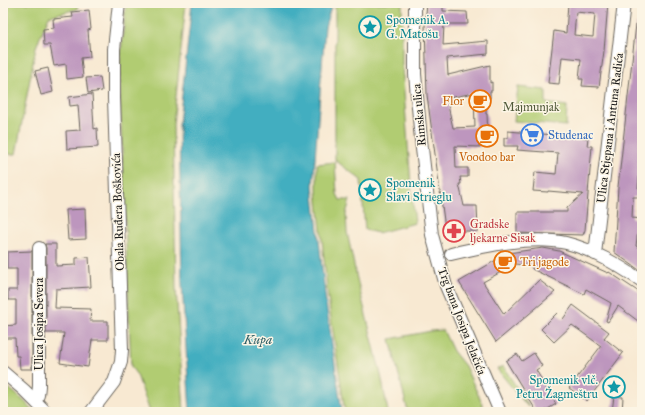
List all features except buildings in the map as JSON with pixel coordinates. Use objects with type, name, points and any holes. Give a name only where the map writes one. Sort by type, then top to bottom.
[{"type":"street","name":"Obala Ruđera Boškovića","points":[[91,412],[114,382],[121,362],[122,350],[121,288],[116,200],[114,98],[114,49],[119,3]]},
{"type":"street","name":"Rimska ulica","points":[[415,3],[415,74],[431,227]]},
{"type":"street","name":"Ulica Stjepana i Antuna Radića","points":[[595,254],[624,3]]},
{"type":"street","name":"Trg bana Josipa Jelačića","points":[[431,227],[446,286],[500,412]]},
{"type":"street","points":[[451,254],[503,243],[545,240],[564,243],[595,254],[619,266],[642,281]]},
{"type":"street","name":"Ulica Josipa Severa","points":[[36,400],[39,386],[39,248]]},
{"type":"street","points":[[3,372],[36,400],[46,412]]},
{"type":"green space","points":[[3,3],[77,3],[78,9],[49,16],[36,47],[16,154],[3,154]]},
{"type":"green space","points":[[126,3],[186,3],[173,124],[176,288],[184,412],[150,412],[137,375],[131,367],[119,73]]},
{"type":"green space","points":[[335,3],[402,3],[402,65],[415,223],[378,233],[365,230],[361,180],[335,160]]},
{"type":"green space","name":"Majmunjak","points":[[518,87],[546,90],[546,103],[567,106],[566,126],[514,121]]},
{"type":"green space","points":[[335,162],[337,194],[340,200],[350,200],[346,214],[347,232],[381,375],[388,412],[345,412],[328,298],[317,192],[317,164]]},
{"type":"green space","points":[[443,330],[453,351],[465,366],[486,412],[408,412],[390,339]]},
{"type":"green space","points":[[503,366],[529,407],[497,369]]},
{"type":"green space","points":[[3,383],[25,402],[34,412],[3,412]]},
{"type":"water","name":"Kupa","points":[[192,3],[332,3],[325,27],[313,186],[326,303],[342,412],[190,412],[182,284],[179,123]]},
{"type":"place","name":"Spomenik A. G. Matošu","points":[[370,27]]},
{"type":"place","name":"Flor","points":[[480,101]]},
{"type":"place","name":"Studenac","points":[[532,135]]},
{"type":"place","name":"Voodoo bar","points":[[487,136]]},
{"type":"place","name":"Spomenik Slavi Strieglu","points":[[370,190]]},
{"type":"place","name":"Gradske ljekarne Sisak","points":[[454,231]]},
{"type":"place","name":"Tri jagode","points":[[505,262]]},
{"type":"place","name":"Spomenik vlč. Petru Žagmeštru","points":[[614,387]]}]
